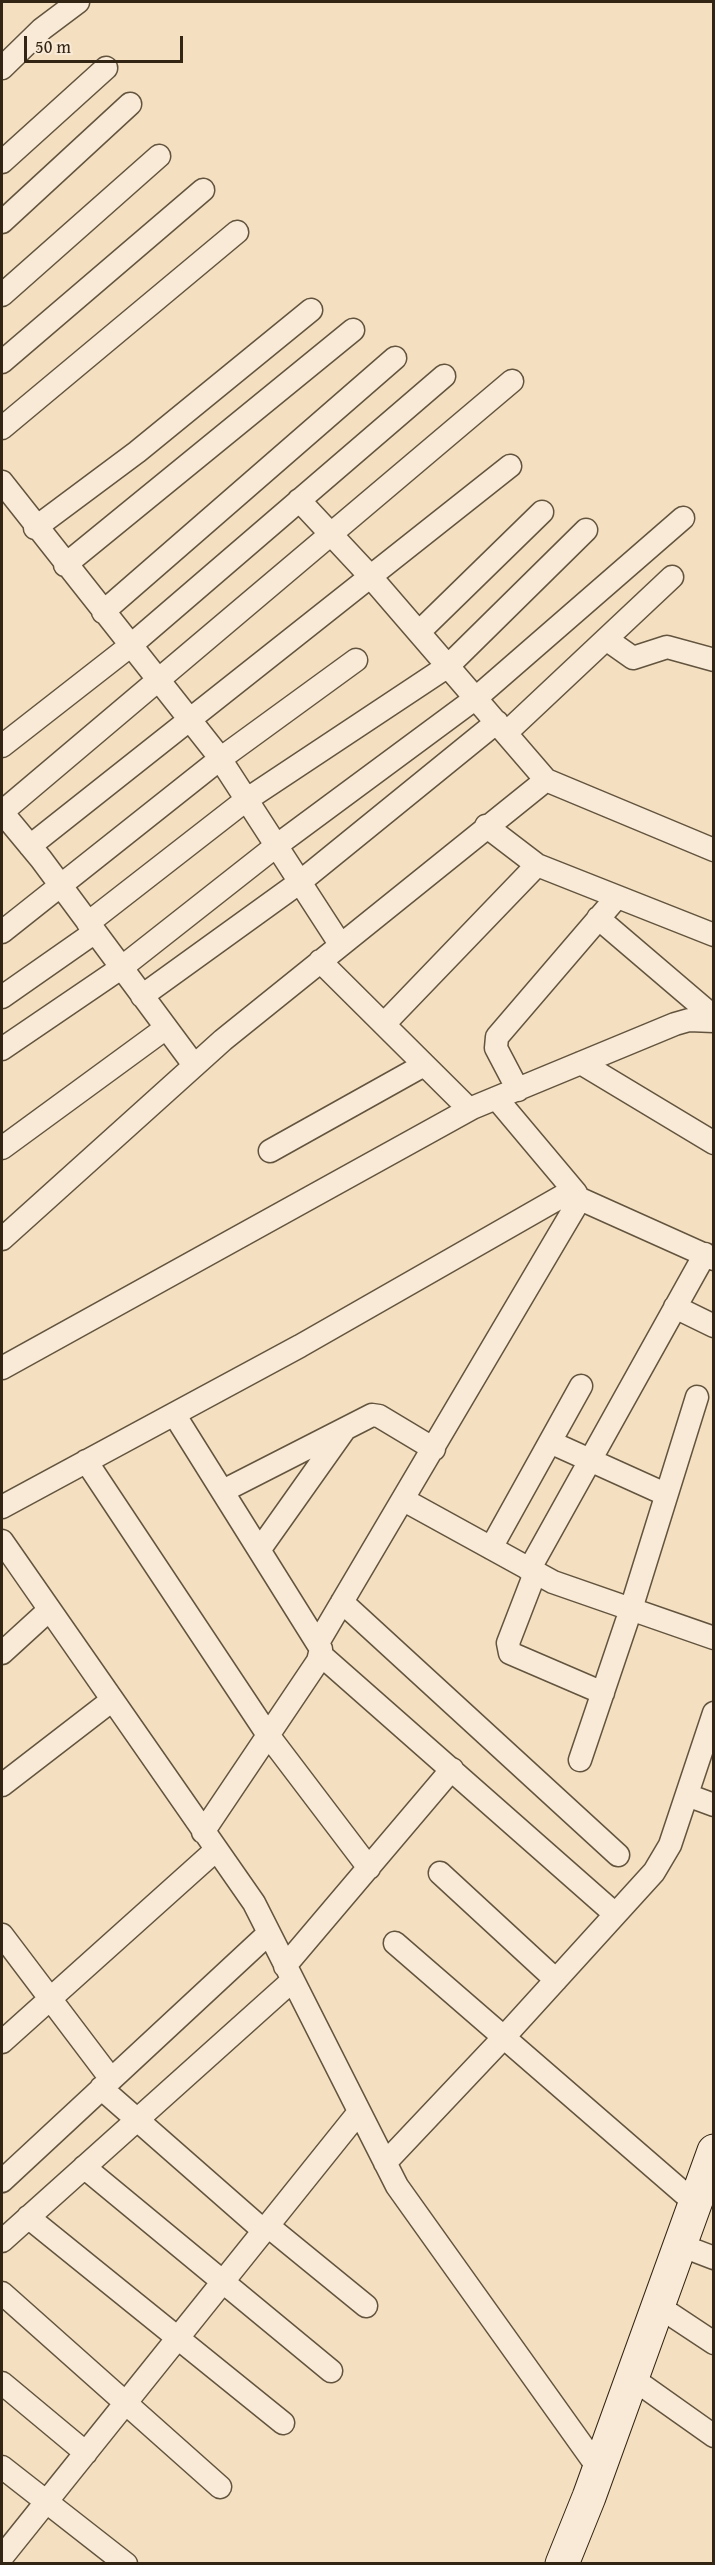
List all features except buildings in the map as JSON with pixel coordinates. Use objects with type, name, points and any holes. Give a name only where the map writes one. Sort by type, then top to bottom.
[{"type":"main road","points":[[562,2564],[599,2469],[714,2151]]},
{"type":"street","points":[[2,68],[42,29],[78,2]]},
{"type":"street","points":[[2,162],[106,68]]},
{"type":"street","points":[[2,222],[130,104]]},
{"type":"street","points":[[2,295],[159,156]]},
{"type":"street","points":[[2,362],[204,190]]},
{"type":"street","points":[[2,428],[237,232]]},
{"type":"street","points":[[35,528],[137,452],[311,310]]},
{"type":"street","points":[[65,565],[354,330]]},
{"type":"street","points":[[103,612],[395,358]]},
{"type":"street","points":[[2,747],[129,646],[444,376]]},
{"type":"street","points":[[194,1065],[92,927],[2,812],[156,679],[512,381]]},
{"type":"street","points":[[30,846],[510,466]]},
{"type":"street","points":[[2,482],[35,528],[220,759],[340,944]]},
{"type":"street","points":[[299,500],[370,576],[546,780],[714,850]]},
{"type":"street","points":[[419,632],[542,512]]},
{"type":"street","points":[[2,1049],[121,968],[276,846],[476,698],[683,518]]},
{"type":"street","points":[[2,997],[92,927],[246,800],[448,666],[586,530]]},
{"type":"street","points":[[142,996],[300,882],[501,727],[606,639],[672,577]]},
{"type":"street","points":[[606,639],[633,658],[667,647],[714,660]]},
{"type":"street","points":[[2,932],[220,759],[356,660]]},
{"type":"street","points":[[2,1239],[194,1065],[340,944],[546,780]]},
{"type":"street","points":[[486,826],[537,865],[714,935]]},
{"type":"street","points":[[384,1024],[537,865]]},
{"type":"street","points":[[518,1090],[496,1048],[497,1037],[617,897]]},
{"type":"street","points":[[598,918],[714,1017]]},
{"type":"street","points":[[320,961],[466,1106],[472,1108]]},
{"type":"street","points":[[2,1368],[472,1108],[675,1024],[689,1020],[714,1021]]},
{"type":"street","points":[[2,1148],[166,1028]]},
{"type":"street","points":[[581,1063],[714,1143]]},
{"type":"street","points":[[270,1152],[424,1065]]},
{"type":"street","points":[[497,1099],[575,1194],[709,1256],[675,1307],[532,1571],[508,1643],[510,1653],[603,1693]]},
{"type":"street","points":[[2,1507],[575,1194]]},
{"type":"street","points":[[203,1832],[268,1734],[320,1648],[342,1602],[575,1209],[575,1194]]},
{"type":"street","points":[[675,1307],[714,1326]]},
{"type":"street","points":[[491,1548],[581,1386]]},
{"type":"street","points":[[580,1760],[631,1609],[665,1494],[697,1398]]},
{"type":"street","points":[[174,1414],[320,1648],[615,1914]]},
{"type":"street","points":[[223,1491],[366,1416],[379,1416],[434,1449]]},
{"type":"street","points":[[260,1549],[347,1425]]},
{"type":"street","points":[[550,1442],[665,1494]]},
{"type":"street","points":[[86,1461],[268,1734],[369,1868]]},
{"type":"street","points":[[404,1500],[553,1582],[714,1638]]},
{"type":"street","points":[[2,1541],[48,1611],[254,1904],[397,2186],[599,2469]]},
{"type":"street","points":[[342,1602],[618,1855]]},
{"type":"street","points":[[2,1653],[48,1611]]},
{"type":"street","points":[[2,1785],[111,1701]]},
{"type":"street","points":[[385,2163],[505,2036],[663,1859],[714,1713]]},
{"type":"street","points":[[2,2241],[135,2120],[289,1973],[369,1868],[452,1769]]},
{"type":"street","points":[[687,1795],[714,1805]]},
{"type":"street","points":[[2,2042],[216,1850]]},
{"type":"street","points":[[440,1873],[556,1980]]},
{"type":"street","points":[[2,2181],[269,1933]]},
{"type":"street","points":[[2,1935],[51,1999],[106,2084],[135,2120],[266,2228],[366,2306]]},
{"type":"street","points":[[395,1943],[695,2203]]},
{"type":"street","points":[[2,2557],[359,2112]]},
{"type":"street","points":[[84,2167],[331,2371]]},
{"type":"street","points":[[28,2217],[283,2423]]},
{"type":"street","points":[[680,2245],[714,2258]]},
{"type":"street","points":[[2,2293],[220,2487]]},
{"type":"street","points":[[658,2306],[714,2343]]},
{"type":"street","points":[[632,2378],[714,2436]]},
{"type":"street","points":[[2,2383],[86,2453]]},
{"type":"street","points":[[2,2467],[126,2564]]}]
